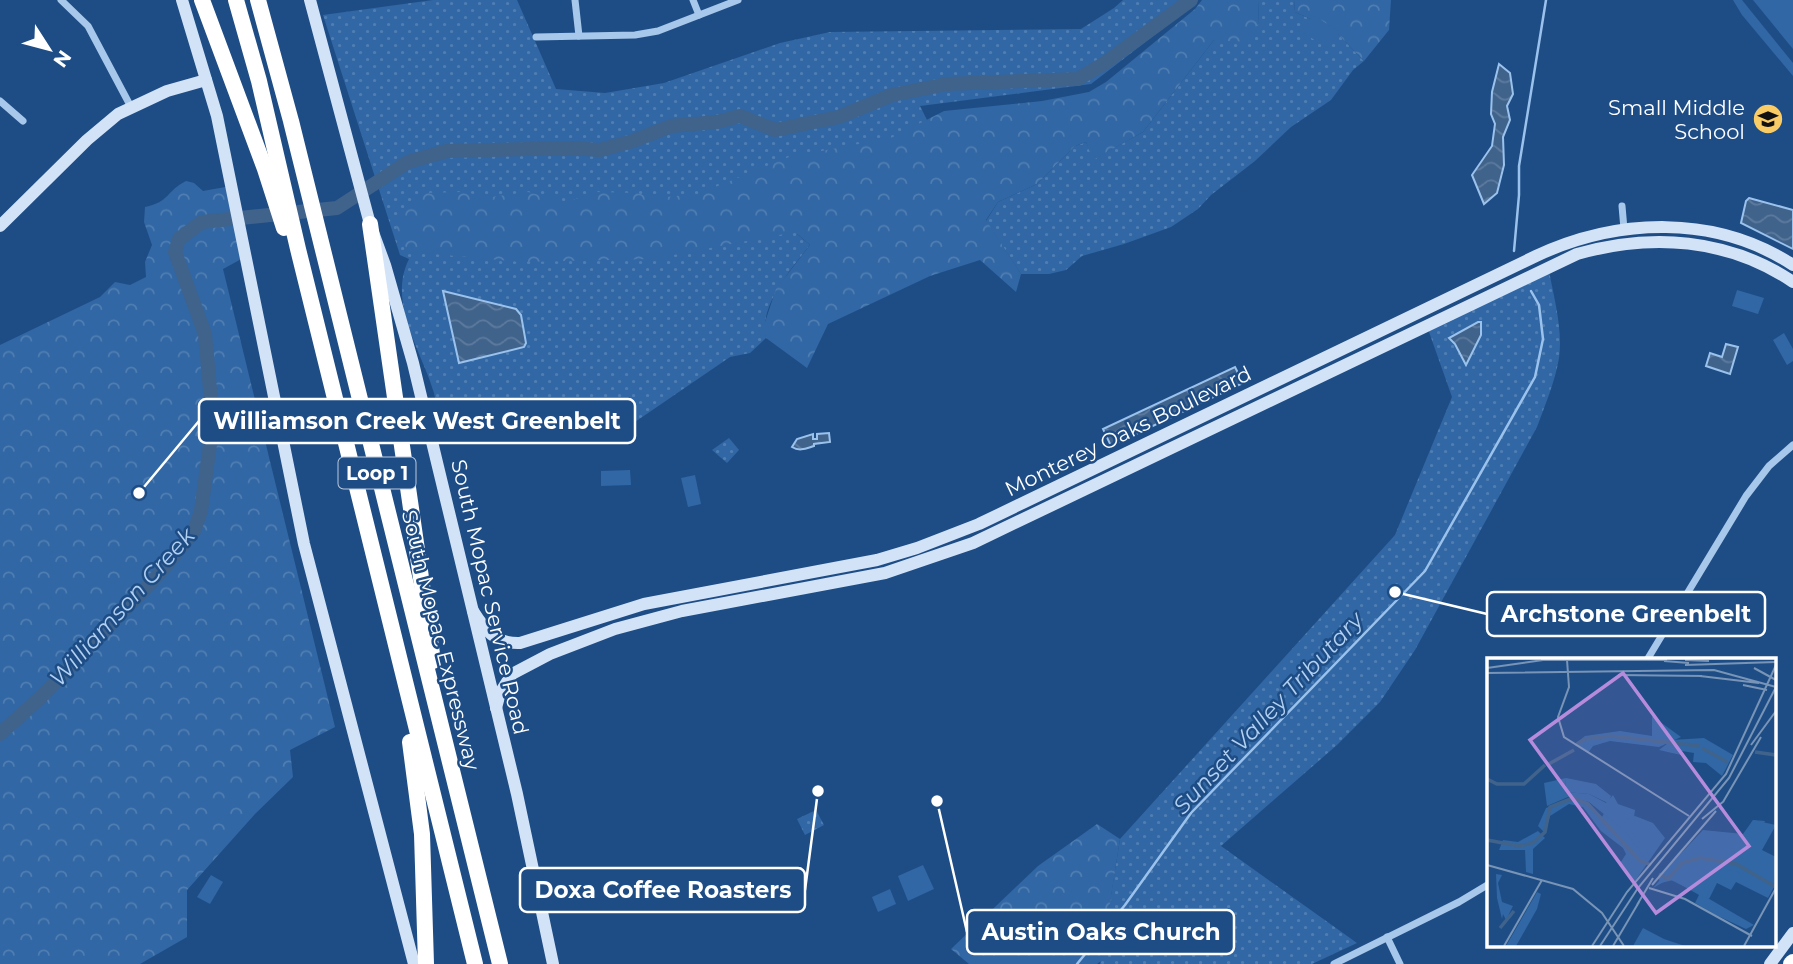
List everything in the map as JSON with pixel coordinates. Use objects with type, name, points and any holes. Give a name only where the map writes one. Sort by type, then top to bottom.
[{"type":"highway","points":[[202,0],[272,167]]},
{"type":"highway","points":[[236,0],[272,167]]},
{"type":"highway","name":"South Mopac Expressway","points":[[258,0],[500,964]]},
{"type":"highway","name":"Loop 1","points":[[272,167],[312,305],[475,964]]},
{"type":"highway","points":[[370,224],[432,654],[435,705]]},
{"type":"highway","points":[[408,697],[410,742],[422,834],[426,964]]},
{"type":"street","points":[[61,0],[88,26],[131,107]]},
{"type":"street","points":[[182,0],[217,116],[304,544],[414,964]]},
{"type":"street","name":"South Mopac Service Road","points":[[310,0],[370,224],[385,265],[413,363],[532,859],[553,964]]},
{"type":"street","points":[[575,0],[579,36]]},
{"type":"street","points":[[693,0],[699,15]]},
{"type":"street","points":[[536,37],[658,32],[738,0]]},
{"type":"street","points":[[0,226],[87,140],[118,114],[167,91],[206,80]]},
{"type":"street","points":[[0,102],[23,121]]},
{"type":"street","points":[[1622,206],[1624,229]]},
{"type":"street","name":"Monterey Oaks Boulevard","points":[[473,611],[483,627],[495,638],[511,644],[520,643],[644,604],[855,565],[917,548],[989,520],[1560,245],[1585,236],[1660,226],[1708,231],[1744,241],[1793,265]]},
{"type":"street","name":"Monterey Oaks Boulevard","points":[[496,708],[500,693],[512,674],[550,653],[604,633],[682,611],[885,573],[973,542],[1577,254],[1632,242],[1692,244],[1737,254],[1793,282]]},
{"type":"street","points":[[1648,658],[1753,486],[1769,466],[1793,445]]},
{"type":"street","points":[[1334,964],[1487,885]]},
{"type":"street","points":[[1770,964],[1793,933]]},
{"type":"street","points":[[1387,937],[1400,964]]},
{"type":"green space","points":[[433,0],[517,0],[556,89],[605,93],[664,83],[780,43],[830,32],[1081,29],[1123,0],[1194,0],[1161,30],[1091,84],[920,106],[931,128],[797,234],[810,245],[778,288],[767,313],[766,338],[750,353],[730,357],[632,424],[543,422],[463,434],[453,433],[438,420],[434,393],[404,310],[403,276],[409,259],[400,255],[323,15]]},
{"type":"green space","points":[[1202,0],[1259,0],[1258,24],[1247,42],[1214,40],[1143,132],[1093,160],[1086,142],[1075,146],[1037,184],[998,202],[986,220],[1021,274],[1016,292],[980,260],[930,276],[828,324],[807,368],[766,338],[763,328],[776,289],[810,245],[795,232],[652,259],[521,262],[412,252],[396,239],[397,220],[414,198],[424,193],[462,192],[491,197],[528,192],[567,202],[596,192],[637,193],[655,198],[698,194],[789,157],[891,138],[944,111],[1042,101],[1089,92],[1106,82],[1195,9]]},
{"type":"green space","points":[[1259,0],[1294,0],[1295,12],[1333,29],[1364,61],[1353,70],[1331,100],[1291,127],[1198,209],[1171,227],[1082,256],[1066,270],[1049,274],[1021,274],[986,221],[998,202],[1037,184],[1075,146],[1086,142],[1094,159],[1143,132],[1214,40],[1258,24]]},
{"type":"green space","points":[[1294,0],[1391,0],[1389,30],[1364,61],[1333,29],[1295,12]]},
{"type":"green space","points":[[1733,0],[1742,0],[1793,63],[1793,76],[1742,15]]},
{"type":"green space","points":[[1753,0],[1793,0],[1793,49]]},
{"type":"green space","points":[[1313,15],[1340,32],[1329,49],[1302,32]]},
{"type":"green space","points":[[186,181],[194,183],[203,191],[231,186],[245,257],[223,269],[335,727],[290,750],[293,777],[255,814],[187,890],[187,937],[140,964],[0,964],[0,345],[100,297],[115,282],[130,285],[146,277],[145,262],[152,245],[144,222],[145,207],[164,199]]},
{"type":"green space","points":[[1549,271],[1560,336],[1559,358],[1550,393],[1537,427],[1415,650],[1380,702],[1337,745],[1221,846],[1357,943],[1312,964],[1100,964],[1120,839],[1395,535],[1452,397],[1428,329]]},
{"type":"green space","points":[[1737,290],[1764,298],[1758,314],[1732,306]]},
{"type":"green space","points":[[1784,333],[1793,349],[1793,361],[1787,365],[1773,340]]},
{"type":"green space","points":[[729,438],[739,450],[727,463],[712,450]]},
{"type":"green space","points":[[630,470],[631,485],[601,486],[601,471]]},
{"type":"green space","points":[[695,475],[701,504],[688,507],[681,478]]},
{"type":"green space","points":[[816,810],[824,825],[805,835],[797,819]]},
{"type":"green space","points":[[1097,824],[1120,839],[1101,961],[1097,964],[969,964],[951,949],[1038,866]]},
{"type":"green space","points":[[923,865],[934,889],[908,901],[898,876]]},
{"type":"green space","points":[[211,875],[223,882],[210,904],[197,897]]},
{"type":"green space","points":[[890,889],[896,904],[878,912],[872,897]]},
{"type":"water","points":[[1499,64],[1510,73],[1513,94],[1507,106],[1510,120],[1503,137],[1504,165],[1497,193],[1484,204],[1472,175],[1492,146],[1495,124],[1491,114],[1492,92]]},
{"type":"water","points":[[1749,198],[1793,210],[1793,249],[1741,223]]},
{"type":"water","points":[[443,291],[516,309],[521,315],[526,343],[524,347],[459,363]]},
{"type":"water","points":[[1481,322],[1481,335],[1466,365],[1449,338]]},
{"type":"water","points":[[1726,344],[1738,347],[1730,374],[1706,366],[1710,353],[1722,357]]},
{"type":"water","points":[[1235,367],[1243,383],[1111,446],[1103,429]]},
{"type":"water","points":[[829,433],[830,442],[803,449],[792,447],[797,439],[813,434],[813,439],[817,439],[817,434]]},
{"type":"waterway","name":"Williamson Creek","points":[[0,734],[41,697],[159,574],[194,531],[201,511],[213,422],[205,334],[175,252],[179,239],[202,222],[337,208],[408,162],[447,151],[569,148],[600,150],[671,126],[717,122],[740,116],[775,130],[839,117],[892,95],[947,84],[1078,79],[1105,63],[1191,0]]},
{"type":"waterway","name":"Sunset Valley Tributary","points":[[1514,251],[1519,166],[1546,0]]},
{"type":"waterway","name":"Sunset Valley Tributary","points":[[1077,964],[1125,905],[1191,813],[1425,571],[1535,377],[1543,339],[1539,305],[1531,291]]},
{"type":"place","name":"Small Middle School","points":[[1768,119]]},
{"type":"place","name":"Williamson Creek West Greenbelt","points":[[139,493]]},
{"type":"place","name":"Archstone Greenbelt","points":[[1395,592]]},
{"type":"place","name":"Doxa Coffee Roasters","points":[[818,791]]},
{"type":"place","name":"Austin Oaks Church","points":[[937,801]]}]
